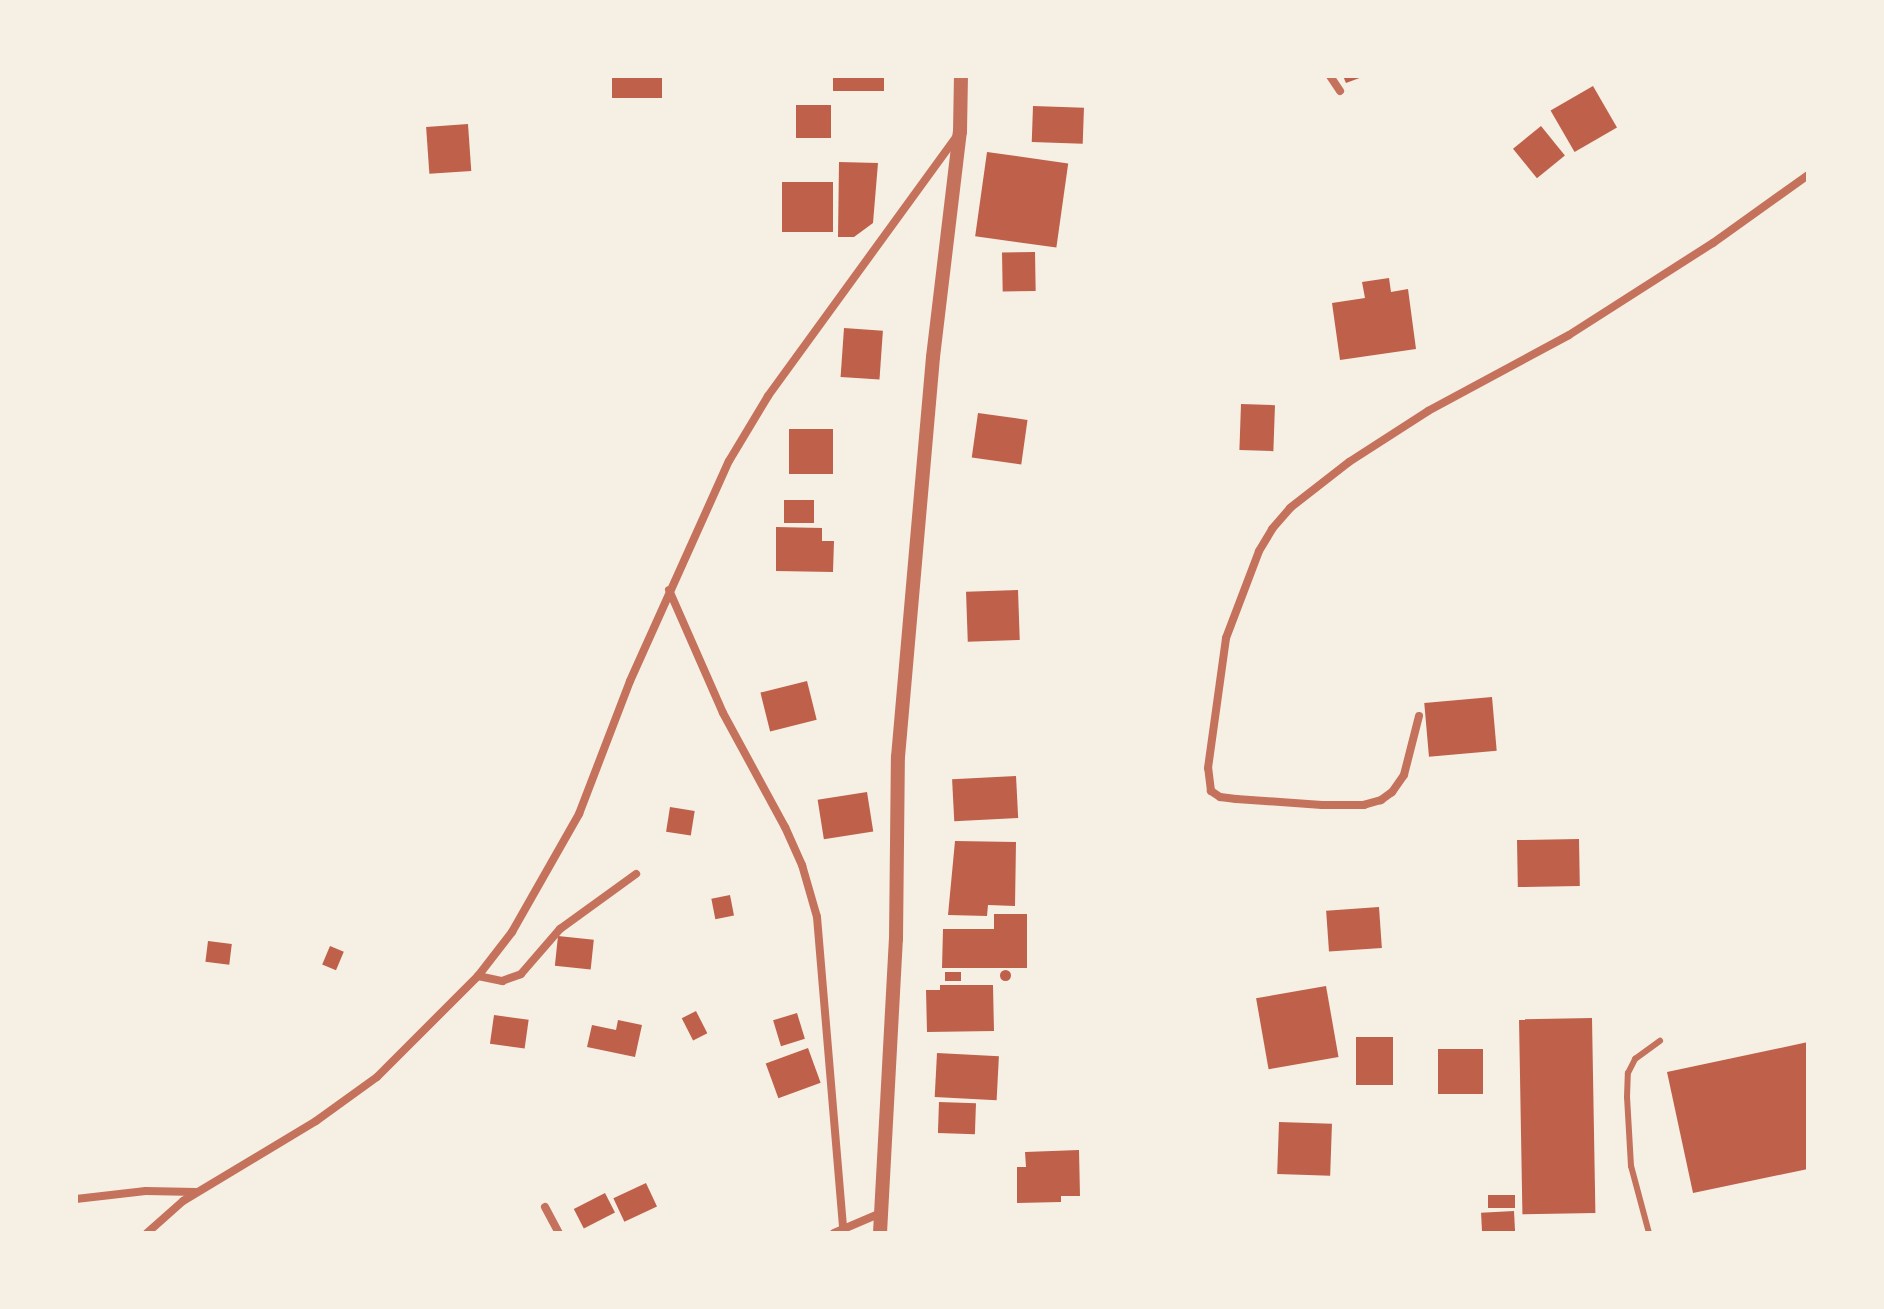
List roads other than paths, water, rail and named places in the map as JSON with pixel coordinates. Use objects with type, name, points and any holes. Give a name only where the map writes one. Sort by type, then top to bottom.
[{"type":"street","points":[[880,1233],[896,939],[898,757],[933,357],[960,132],[961,76]]},
{"type":"street","points":[[1330,76],[1340,91]]},
{"type":"street","points":[[147,1233],[197,1192],[316,1121],[377,1077],[478,976],[512,932],[579,814],[669,590],[729,461],[768,396],[960,132]]},
{"type":"street","points":[[1419,716],[1404,775],[1392,792],[1381,800],[1364,805],[1322,805],[1220,797],[1211,791],[1208,768],[1226,638],[1259,551],[1272,529],[1290,508],[1349,462],[1428,411],[1569,335],[1713,243],[1808,175]]},
{"type":"street","points":[[669,590],[723,713],[791,840],[817,917],[839,1231],[881,1213]]},
{"type":"street","points":[[478,976],[502,981],[521,974],[560,929],[636,874]]},
{"type":"street","points":[[76,1199],[146,1191],[197,1192]]},
{"type":"street","points":[[545,1207],[559,1233]]},
{"type":"lane","points":[[1649,1233],[1631,1166],[1628,1073],[1635,1059],[1660,1041]]}]
